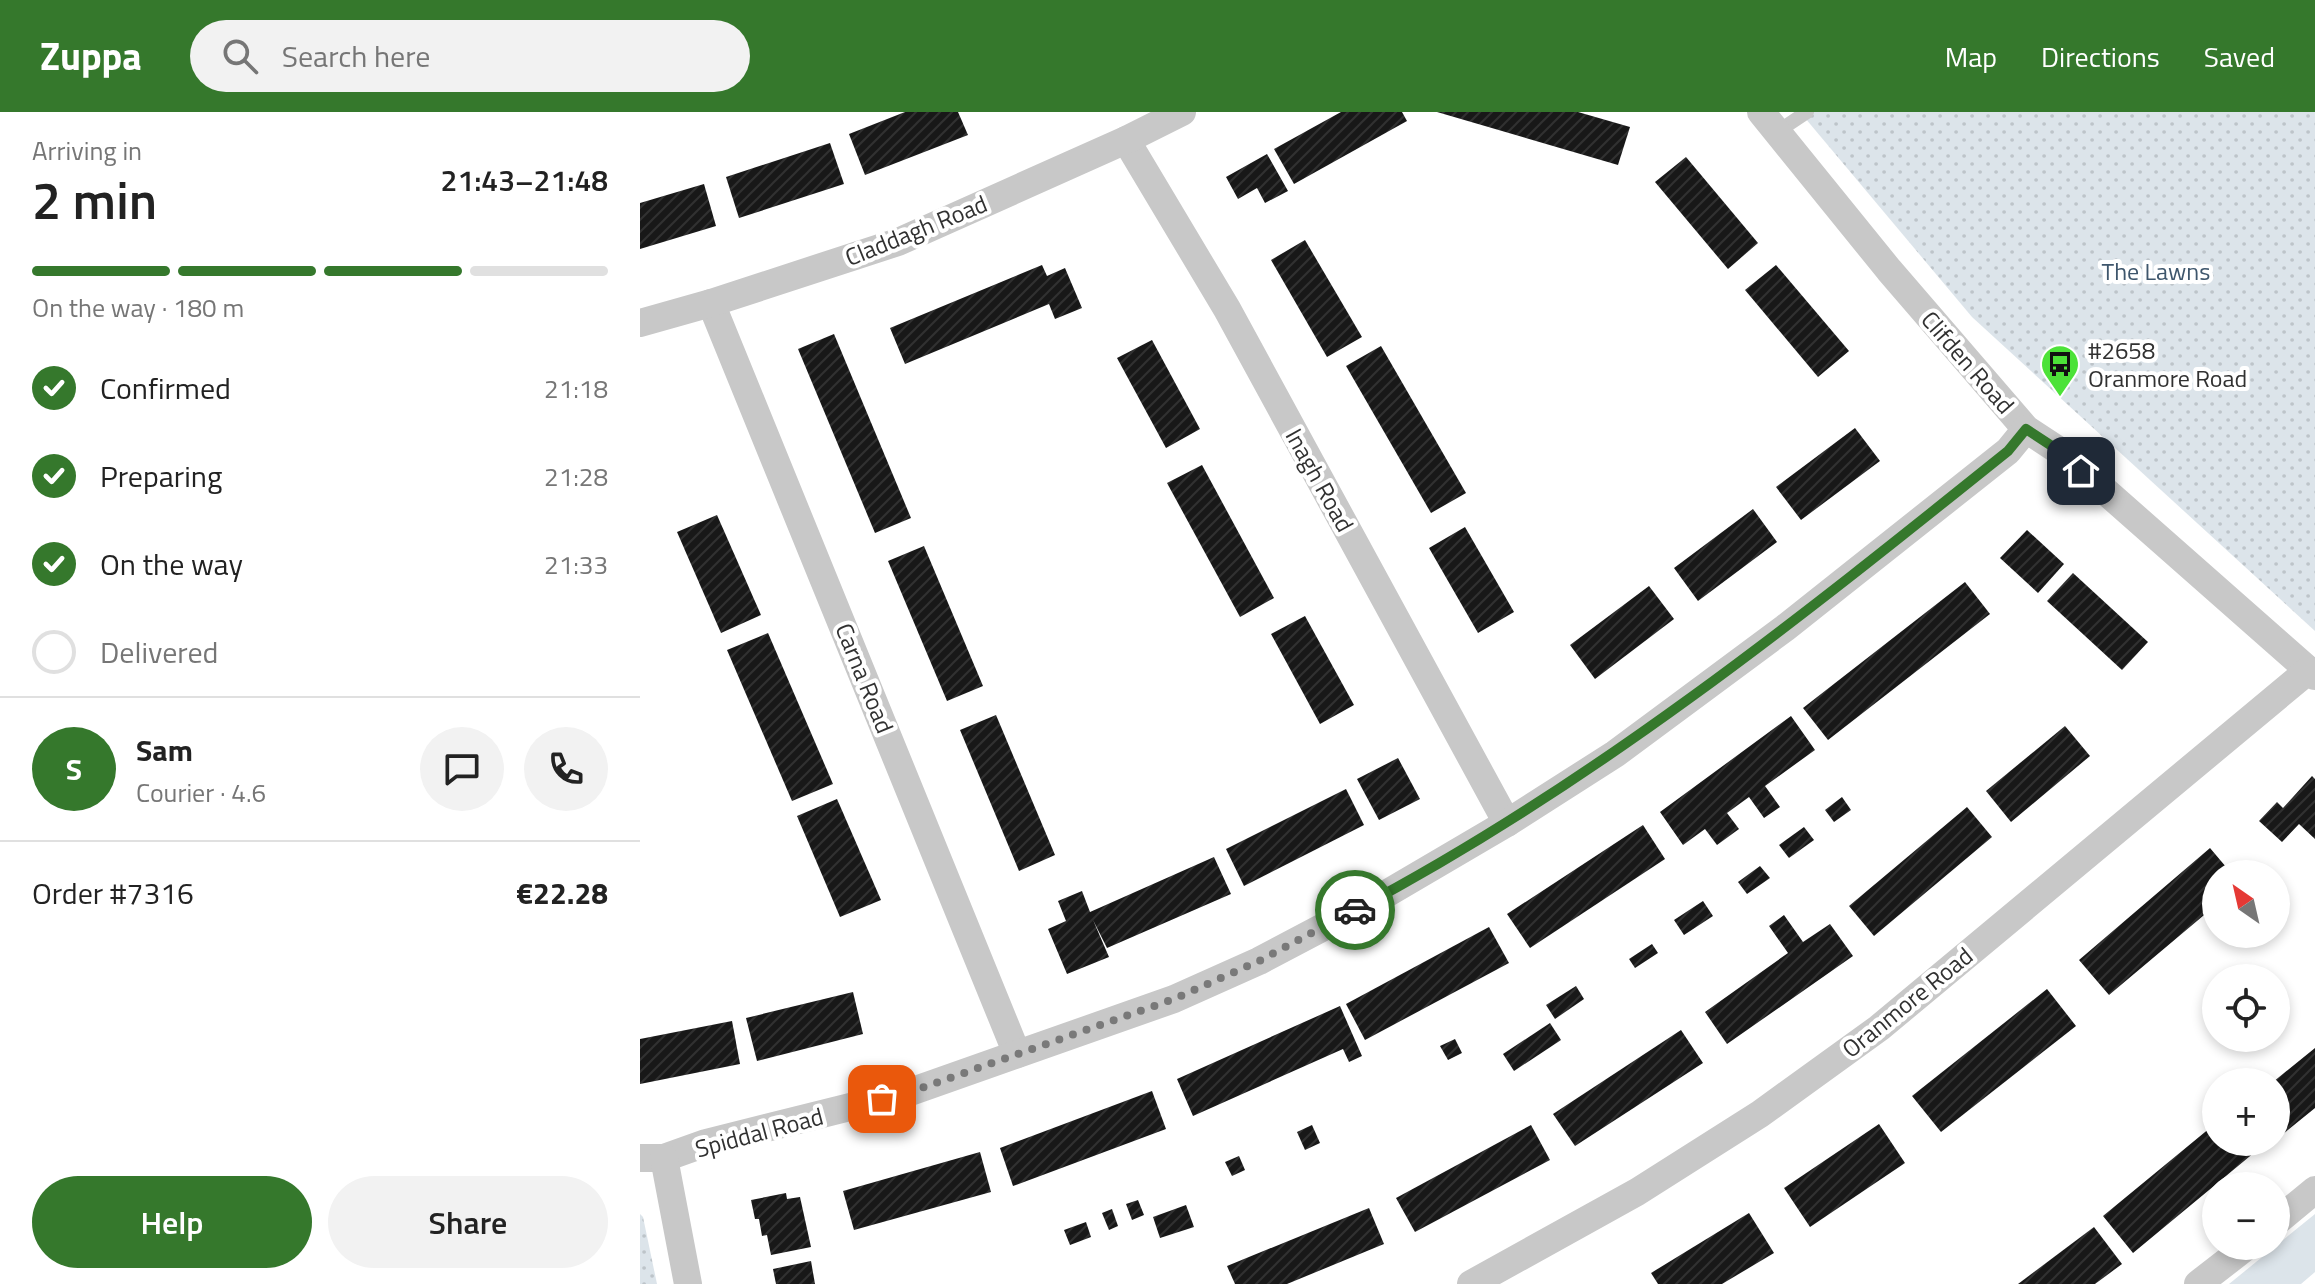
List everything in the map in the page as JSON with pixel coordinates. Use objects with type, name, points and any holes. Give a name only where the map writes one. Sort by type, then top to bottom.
[{"type":"street","name":"Claddagh Road","points":[[640,323],[898,242],[1182,112]]},
{"type":"street","name":"Clifden Road","points":[[1769,122],[1889,270],[2026,429],[2061,452],[2312,673]]},
{"type":"street","name":"Inagh Road","points":[[1126,140],[1227,309],[1507,823]]},
{"type":"street","name":"Carna Road","points":[[711,303],[1017,1054]]},
{"type":"street","name":"Spiddal Road","points":[[652,1158],[910,1092],[1174,999],[1259,961],[1386,894],[1507,823],[1615,754],[1785,628],[2008,451],[2026,429]]},
{"type":"street","name":"Oranmore Road","points":[[1471,1284],[1637,1192],[1760,1114],[1879,1028],[2312,673]]},
{"type":"street","points":[[652,1158],[688,1284]]},
{"type":"street","points":[[2290,1211],[2315,1190]]},
{"type":"street","points":[[2198,1284],[2229,1260]]},
{"type":"lane","points":[[1769,122],[1807,112]]},
{"type":"green space","name":"The Lawns","points":[[1800,112],[2315,112],[2315,631],[1972,317]]},
{"type":"green space","points":[[640,1214],[643,1217],[657,1284],[640,1284]]},
{"type":"green space","points":[[2315,1214],[2315,1272],[2301,1284],[2229,1284],[2258,1260],[2290,1260],[2290,1234]]},
{"type":"building","points":[[905,112],[958,112],[968,135],[865,175],[849,134]]},
{"type":"building","points":[[1341,112],[1402,112],[1407,121],[1294,184],[1274,149]]},
{"type":"building","points":[[1437,112],[1578,112],[1630,127],[1618,165]]},
{"type":"building","points":[[830,143],[844,184],[739,218],[726,177]]},
{"type":"building","points":[[1267,154],[1288,191],[1265,203],[1257,188],[1238,199],[1226,177]]},
{"type":"building","points":[[1686,157],[1758,243],[1728,269],[1655,182]]},
{"type":"building","points":[[704,184],[716,226],[640,249],[640,203]]},
{"type":"building","points":[[1305,240],[1362,337],[1327,357],[1271,260]]},
{"type":"building","points":[[1042,265],[1047,276],[1065,268],[1082,308],[1055,319],[1049,304],[905,364],[890,328]]},
{"type":"building","points":[[1776,265],[1849,351],[1818,377],[1745,290]]},
{"type":"building","points":[[834,334],[911,518],[875,533],[798,349]]},
{"type":"building","points":[[1152,340],[1200,429],[1166,448],[1117,358]]},
{"type":"building","points":[[1381,346],[1466,493],[1431,513],[1346,366]]},
{"type":"building","points":[[1855,428],[1880,461],[1801,520],[1776,487]]},
{"type":"building","points":[[1202,465],[1274,598],[1240,617],[1167,483]]},
{"type":"building","points":[[1753,509],[1777,542],[1698,601],[1674,568]]},
{"type":"building","points":[[717,515],[761,615],[721,633],[677,532]]},
{"type":"building","points":[[1465,527],[1514,612],[1478,633],[1429,548]]},
{"type":"building","points":[[2027,530],[2064,564],[2038,593],[2000,558]]},
{"type":"building","points":[[924,546],[983,686],[947,701],[888,561]]},
{"type":"building","points":[[2073,573],[2148,642],[2122,670],[2047,601]]},
{"type":"building","points":[[1965,582],[1990,614],[1828,740],[1803,708]]},
{"type":"building","points":[[1649,586],[1674,619],[1595,679],[1570,645]]},
{"type":"building","points":[[1305,616],[1354,705],[1320,724],[1271,634]]},
{"type":"building","points":[[768,633],[833,784],[792,801],[727,650]]},
{"type":"building","points":[[996,715],[1055,855],[1019,871],[960,730]]},
{"type":"building","points":[[1791,716],[1815,750],[1765,786],[1780,807],[1764,818],[1749,797],[1727,813],[1739,829],[1717,845],[1705,829],[1683,845],[1660,812]]},
{"type":"building","points":[[2065,726],[2090,756],[2011,822],[1986,791]]},
{"type":"building","points":[[1398,758],[1420,799],[1379,820],[1357,779]]},
{"type":"building","points":[[2312,776],[2315,779],[2315,839],[2299,824],[2282,842],[2259,821],[2277,802],[2283,808]]},
{"type":"building","points":[[1346,789],[1364,825],[1244,886],[1226,849]]},
{"type":"building","points":[[1842,797],[1851,810],[1834,822],[1825,810]]},
{"type":"building","points":[[837,799],[881,900],[840,917],[797,816]]},
{"type":"building","points":[[1967,807],[1992,837],[1874,936],[1849,906]]},
{"type":"building","points":[[1643,825],[1665,859],[1530,948],[1507,914]]},
{"type":"building","points":[[1804,827],[1814,840],[1789,858],[1779,845]]},
{"type":"building","points":[[2210,848],[2220,860],[2202,860],[2202,917],[2109,995],[2079,960]]},
{"type":"building","points":[[1214,857],[1231,894],[1107,948],[1093,920],[1109,957],[1067,974],[1048,929],[1066,921],[1058,901],[1082,891],[1090,912]]},
{"type":"building","points":[[1760,866],[1770,878],[1747,894],[1738,882]]},
{"type":"building","points":[[1703,901],[1713,916],[1684,935],[1674,920]]},
{"type":"building","points":[[1784,915],[1803,942],[1830,924],[1853,956],[1727,1044],[1705,1012],[1788,953],[1769,926]]},
{"type":"building","points":[[1489,927],[1509,963],[1365,1040],[1346,1004]]},
{"type":"building","points":[[1652,944],[1658,953],[1635,968],[1629,959]]},
{"type":"building","points":[[1576,986],[1584,999],[1555,1019],[1546,1005]]},
{"type":"building","points":[[2047,989],[2076,1026],[1941,1132],[1912,1096]]},
{"type":"building","points":[[853,992],[863,1034],[757,1061],[746,1018]]},
{"type":"building","points":[[1340,1006],[1362,1056],[1349,1062],[1343,1049],[1193,1116],[1177,1079]]},
{"type":"building","points":[[732,1021],[740,1064],[640,1084],[640,1039]]},
{"type":"building","points":[[1550,1023],[1561,1040],[1514,1071],[1503,1054]]},
{"type":"building","points":[[1681,1030],[1703,1063],[1575,1146],[1553,1114]]},
{"type":"building","points":[[1455,1039],[1462,1053],[1448,1060],[1440,1046]]},
{"type":"building","points":[[2315,1048],[2315,1108],[2290,1128],[2290,1068]]},
{"type":"building","points":[[1152,1091],[1166,1129],[1013,1186],[1000,1148]]},
{"type":"building","points":[[1879,1124],[1905,1163],[1810,1227],[1784,1188]]},
{"type":"building","points":[[1312,1125],[1320,1143],[1305,1150],[1297,1132]]},
{"type":"building","points":[[1531,1125],[1550,1160],[1415,1232],[1396,1198]]},
{"type":"building","points":[[2202,1135],[2202,1156],[2250,1156],[2231,1172],[2202,1172],[2202,1196],[2133,1253],[2103,1216]]},
{"type":"building","points":[[980,1152],[991,1192],[854,1230],[843,1191]]},
{"type":"building","points":[[1239,1156],[1245,1170],[1232,1176],[1225,1162]]},
{"type":"building","points":[[786,1193],[787,1199],[800,1197],[811,1247],[771,1255],[767,1235],[762,1236],[751,1200]]},
{"type":"building","points":[[1138,1200],[1144,1215],[1132,1220],[1126,1204]]},
{"type":"building","points":[[1186,1205],[1194,1227],[1160,1238],[1153,1217]]},
{"type":"building","points":[[1369,1208],[1384,1244],[1287,1284],[1235,1284],[1227,1266]]},
{"type":"building","points":[[1112,1209],[1118,1226],[1109,1230],[1102,1213]]},
{"type":"building","points":[[1749,1213],[1774,1253],[1722,1284],[1658,1284],[1651,1273]]},
{"type":"building","points":[[1086,1222],[1091,1237],[1070,1245],[1064,1230]]},
{"type":"building","points":[[2094,1227],[2122,1264],[2095,1284],[2018,1284]]},
{"type":"building","points":[[811,1261],[815,1284],[776,1284],[773,1269]]},
{"type":"way so far","points":[[882,1099],[910,1092],[1174,999],[1259,961],[1355,910]]},
{"type":"place","name":"#2658 Oranmore Road","points":[[2060,398]]},
{"type":"route","points":[[1355,910],[1507,823],[1615,754],[1785,628],[2008,451],[2026,429],[2061,452],[2081,471]]}]
